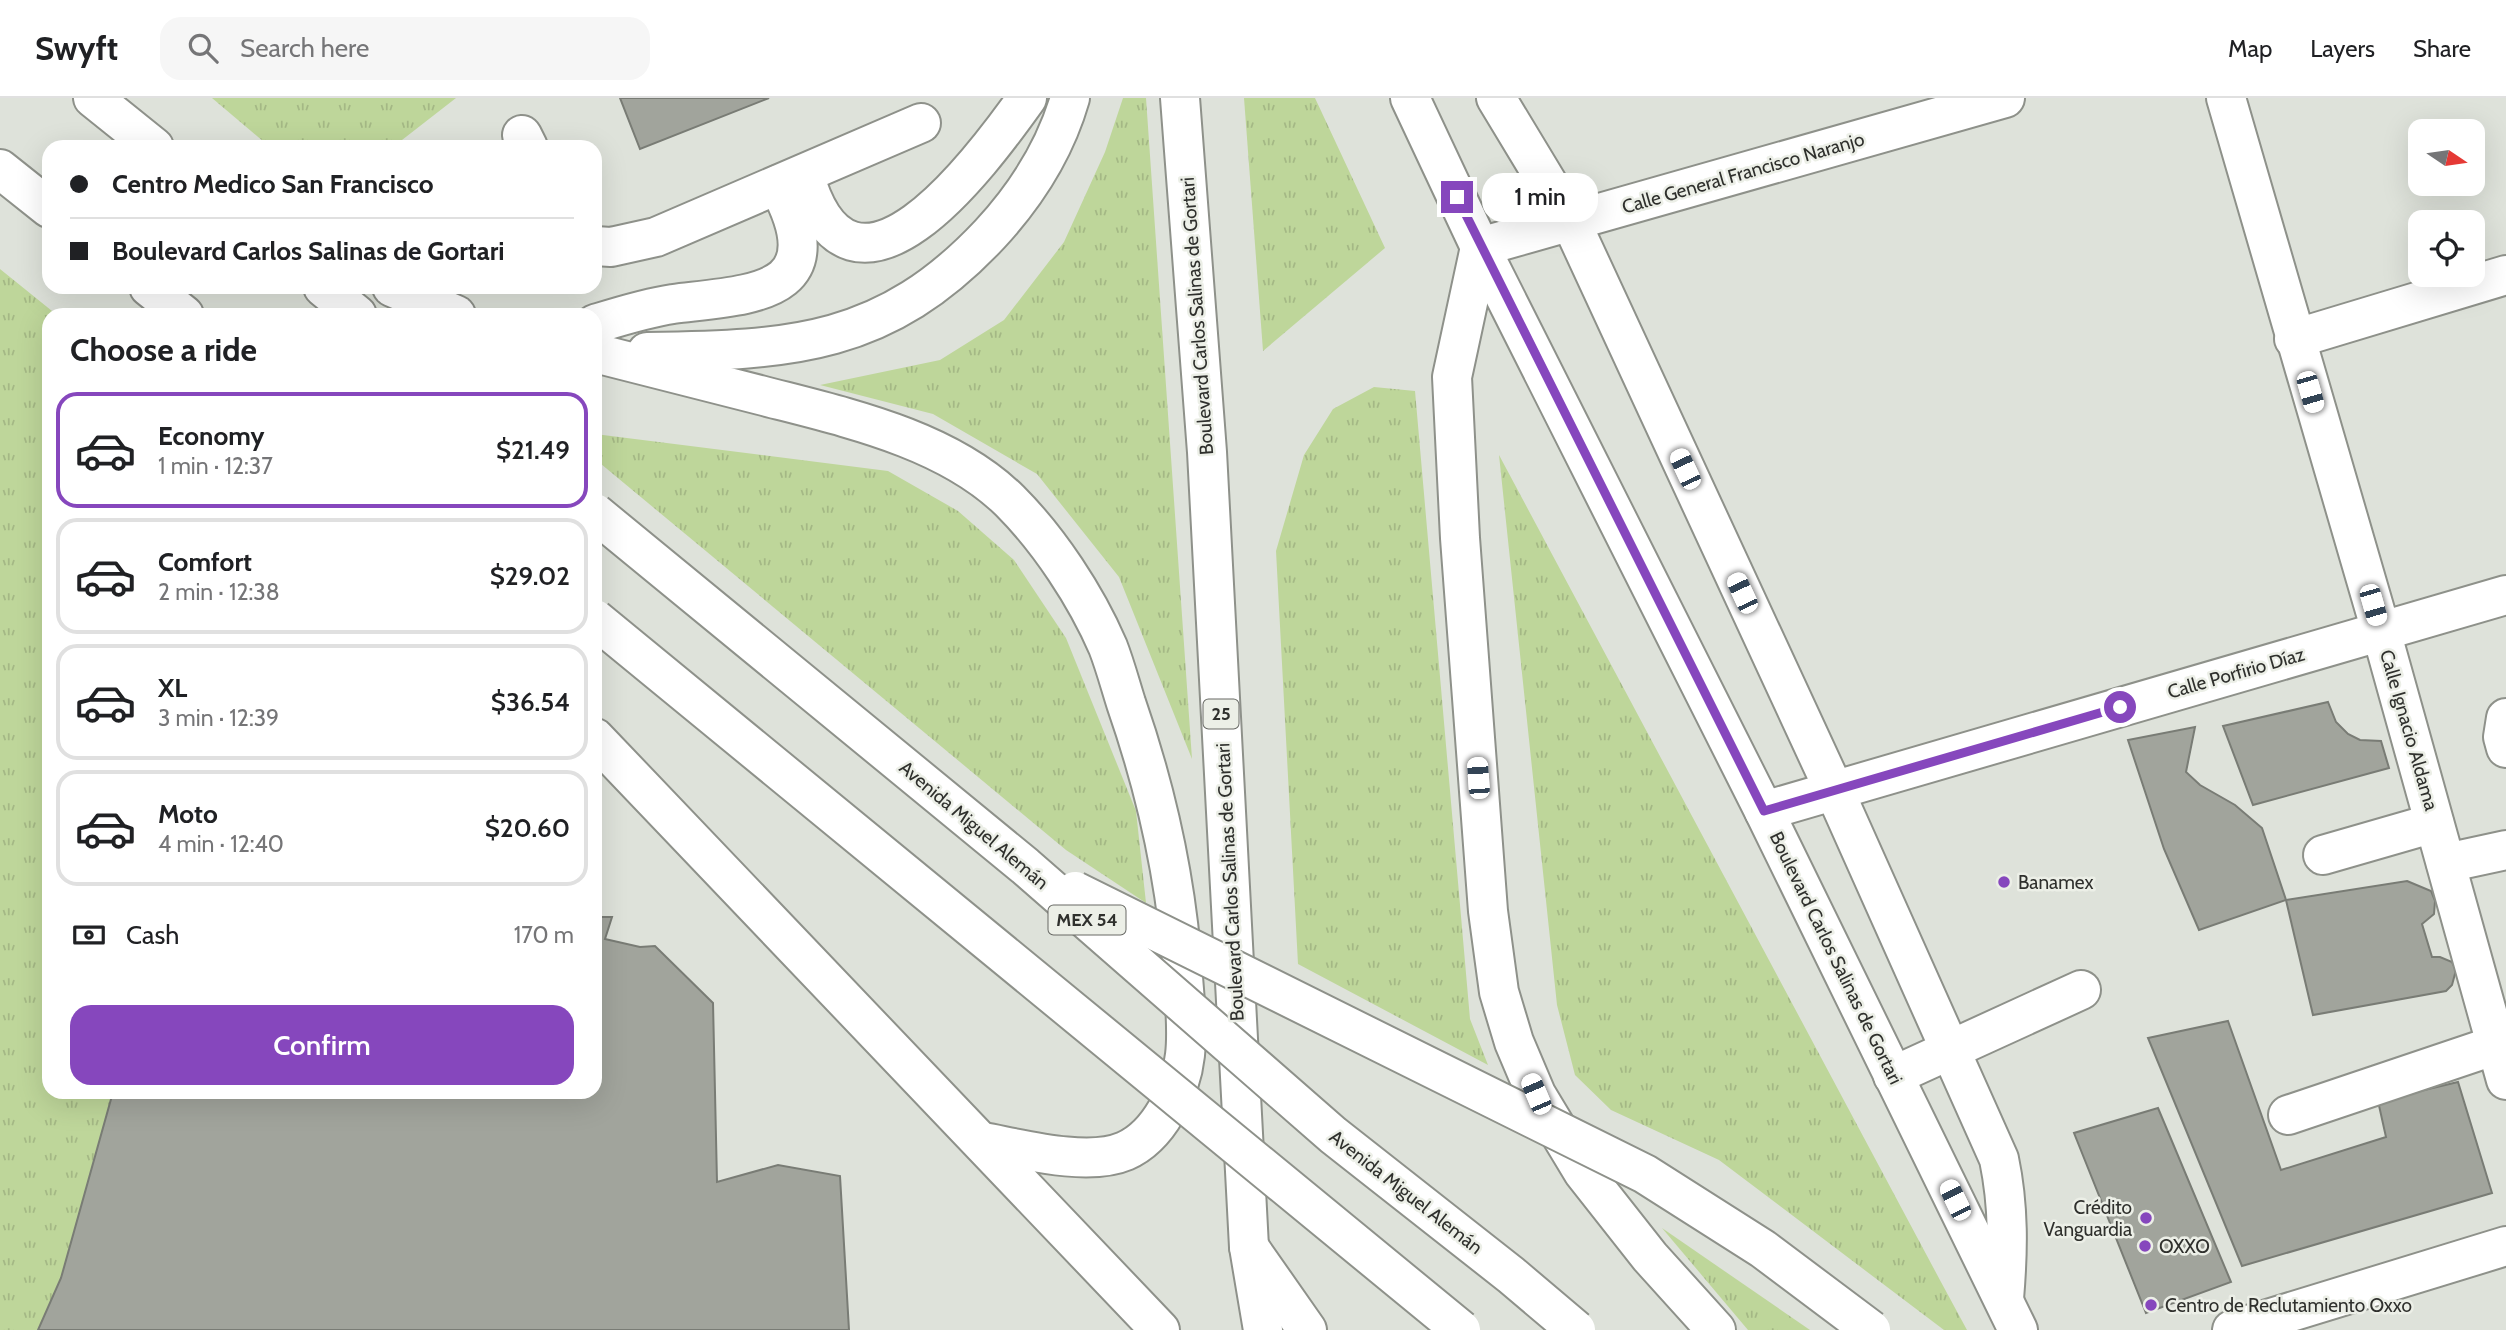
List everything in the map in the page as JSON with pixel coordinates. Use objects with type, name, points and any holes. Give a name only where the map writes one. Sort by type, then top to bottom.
[{"type":"main road","points":[[93,98],[145,140]]},
{"type":"main road","points":[[791,179],[810,196],[831,231],[847,240],[865,242],[888,239],[930,213],[945,198],[1027,98]]},
{"type":"main road","points":[[602,353],[731,351],[799,343],[869,325],[892,313],[956,270],[1006,216],[1042,166],[1070,98]]},
{"type":"main road","name":"Boulevard Carlos Salinas de Gortari","points":[[1180,98],[1207,452],[1249,1247],[1263,1330]]},
{"type":"main road","name":"Boulevard Carlos Salinas de Gortari","points":[[1410,98],[1480,247],[1764,811],[2011,1315]]},
{"type":"main road","points":[[1496,98],[1571,222],[1952,1049],[2002,1171],[2007,1195],[2011,1315]]},
{"type":"main road","name":"Calle General Francisco Naranjo","points":[[1480,247],[2005,98]]},
{"type":"main road","name":"Calle Ignacio Aldama","points":[[2226,98],[2446,863],[2494,988],[2501,1063]]},
{"type":"main road","points":[[602,246],[611,247],[656,237],[921,123]]},
{"type":"main road","points":[[0,169],[42,202]]},
{"type":"main road","points":[[602,322],[645,308],[741,297],[768,290],[784,279],[793,261],[796,230],[791,179]]},
{"type":"main road","points":[[1480,247],[1452,377],[1460,538],[1488,911],[1499,992],[1514,1042],[1536,1094],[1583,1172],[1650,1257],[1716,1330]]},
{"type":"main road","points":[[2294,339],[2506,275]]},
{"type":"main road","points":[[158,294],[175,308]]},
{"type":"main road","points":[[332,294],[348,308]]},
{"type":"main road","points":[[408,294],[440,308]]},
{"type":"main road","points":[[602,355],[808,408],[933,449],[979,476],[1010,502],[1076,589],[1108,647],[1144,755],[1169,858],[1181,943],[1185,1010],[1185,1056],[1178,1085],[1162,1119],[1147,1137],[1125,1152],[1104,1156],[1064,1156],[983,1142]]},
{"type":"main road","name":"Avenida Miguel Alemán","points":[[602,519],[1025,866],[1334,1135],[1576,1330]]},
{"type":"main road","name":"Calle Porfirio Díaz","points":[[1764,811],[2506,595]]},
{"type":"main road","points":[[602,625],[1461,1330]]},
{"type":"main road","points":[[2506,718],[2503,737],[2506,748]]},
{"type":"main road","points":[[602,745],[1160,1330]]},
{"type":"main road","points":[[2323,855],[2434,822]]},
{"type":"main road","points":[[2446,863],[2506,850]]},
{"type":"main road","points":[[1025,866],[1645,1174],[1763,1249],[1871,1330]]},
{"type":"main road","points":[[1893,1076],[2081,989]]},
{"type":"main road","points":[[2288,1115],[2501,1063]]},
{"type":"main road","points":[[2231,1330],[2506,1246]]},
{"type":"main road","points":[[1249,1247],[1307,1330]]},
{"type":"green space","points":[[212,98],[456,98],[402,140],[262,140]]},
{"type":"green space","points":[[1123,98],[1146,98],[1192,759],[1119,577],[1037,474],[933,414],[820,385],[940,360],[1004,320],[1064,242],[1105,152]]},
{"type":"green space","points":[[1244,98],[1315,98],[1385,248],[1263,351]]},
{"type":"green space","points":[[0,269],[48,308],[42,308],[42,1099],[111,1099],[61,1278],[38,1330],[0,1330]]},
{"type":"green space","points":[[1374,387],[1415,391],[1470,1019],[1488,1065],[1298,964],[1276,551],[1304,455],[1333,409]]},
{"type":"green space","points":[[602,435],[888,471],[958,511],[1014,560],[1066,638],[1136,811],[1146,903],[1066,850],[602,465]]},
{"type":"green space","points":[[1499,455],[1967,1330],[1944,1330],[1719,1160],[1611,1110],[1575,1075],[1557,1005]]},
{"type":"green space","points":[[1662,1228],[1810,1330],[1748,1330]]},
{"type":"building","points":[[620,98],[769,98],[640,149]]},
{"type":"building","points":[[2328,702],[2336,722],[2348,734],[2360,740],[2381,741],[2389,768],[2253,805],[2223,726]]},
{"type":"building","points":[[2195,727],[2186,772],[2200,785],[2235,805],[2262,828],[2286,900],[2199,930],[2164,849],[2128,740]]},
{"type":"building","points":[[2407,881],[2431,891],[2435,901],[2434,914],[2422,924],[2432,957],[2452,962],[2456,970],[2452,985],[2446,991],[2313,1015],[2286,900]]},
{"type":"building","points":[[602,917],[612,917],[605,939],[640,947],[655,946],[713,1003],[717,1182],[778,1165],[840,1176],[849,1330],[38,1330],[61,1278],[111,1099],[602,1099]]},
{"type":"building","points":[[2228,1021],[2281,1170],[2386,1137],[2378,1101],[2458,1082],[2492,1193],[2242,1266],[2148,1038]]},
{"type":"building","points":[[2158,1108],[2231,1282],[2146,1313],[2074,1133]]},
{"type":"place","name":"Banamex","points":[[2004,882]]},
{"type":"place","name":"Crédito Vanguardia","points":[[2146,1218]]},
{"type":"place","name":"OXXO","points":[[2145,1246]]},
{"type":"place","name":"Centro de Reclutamiento Oxxo","points":[[2151,1305]]},
{"type":"route","points":[[1457,197],[1764,811],[2120,707]]}]
